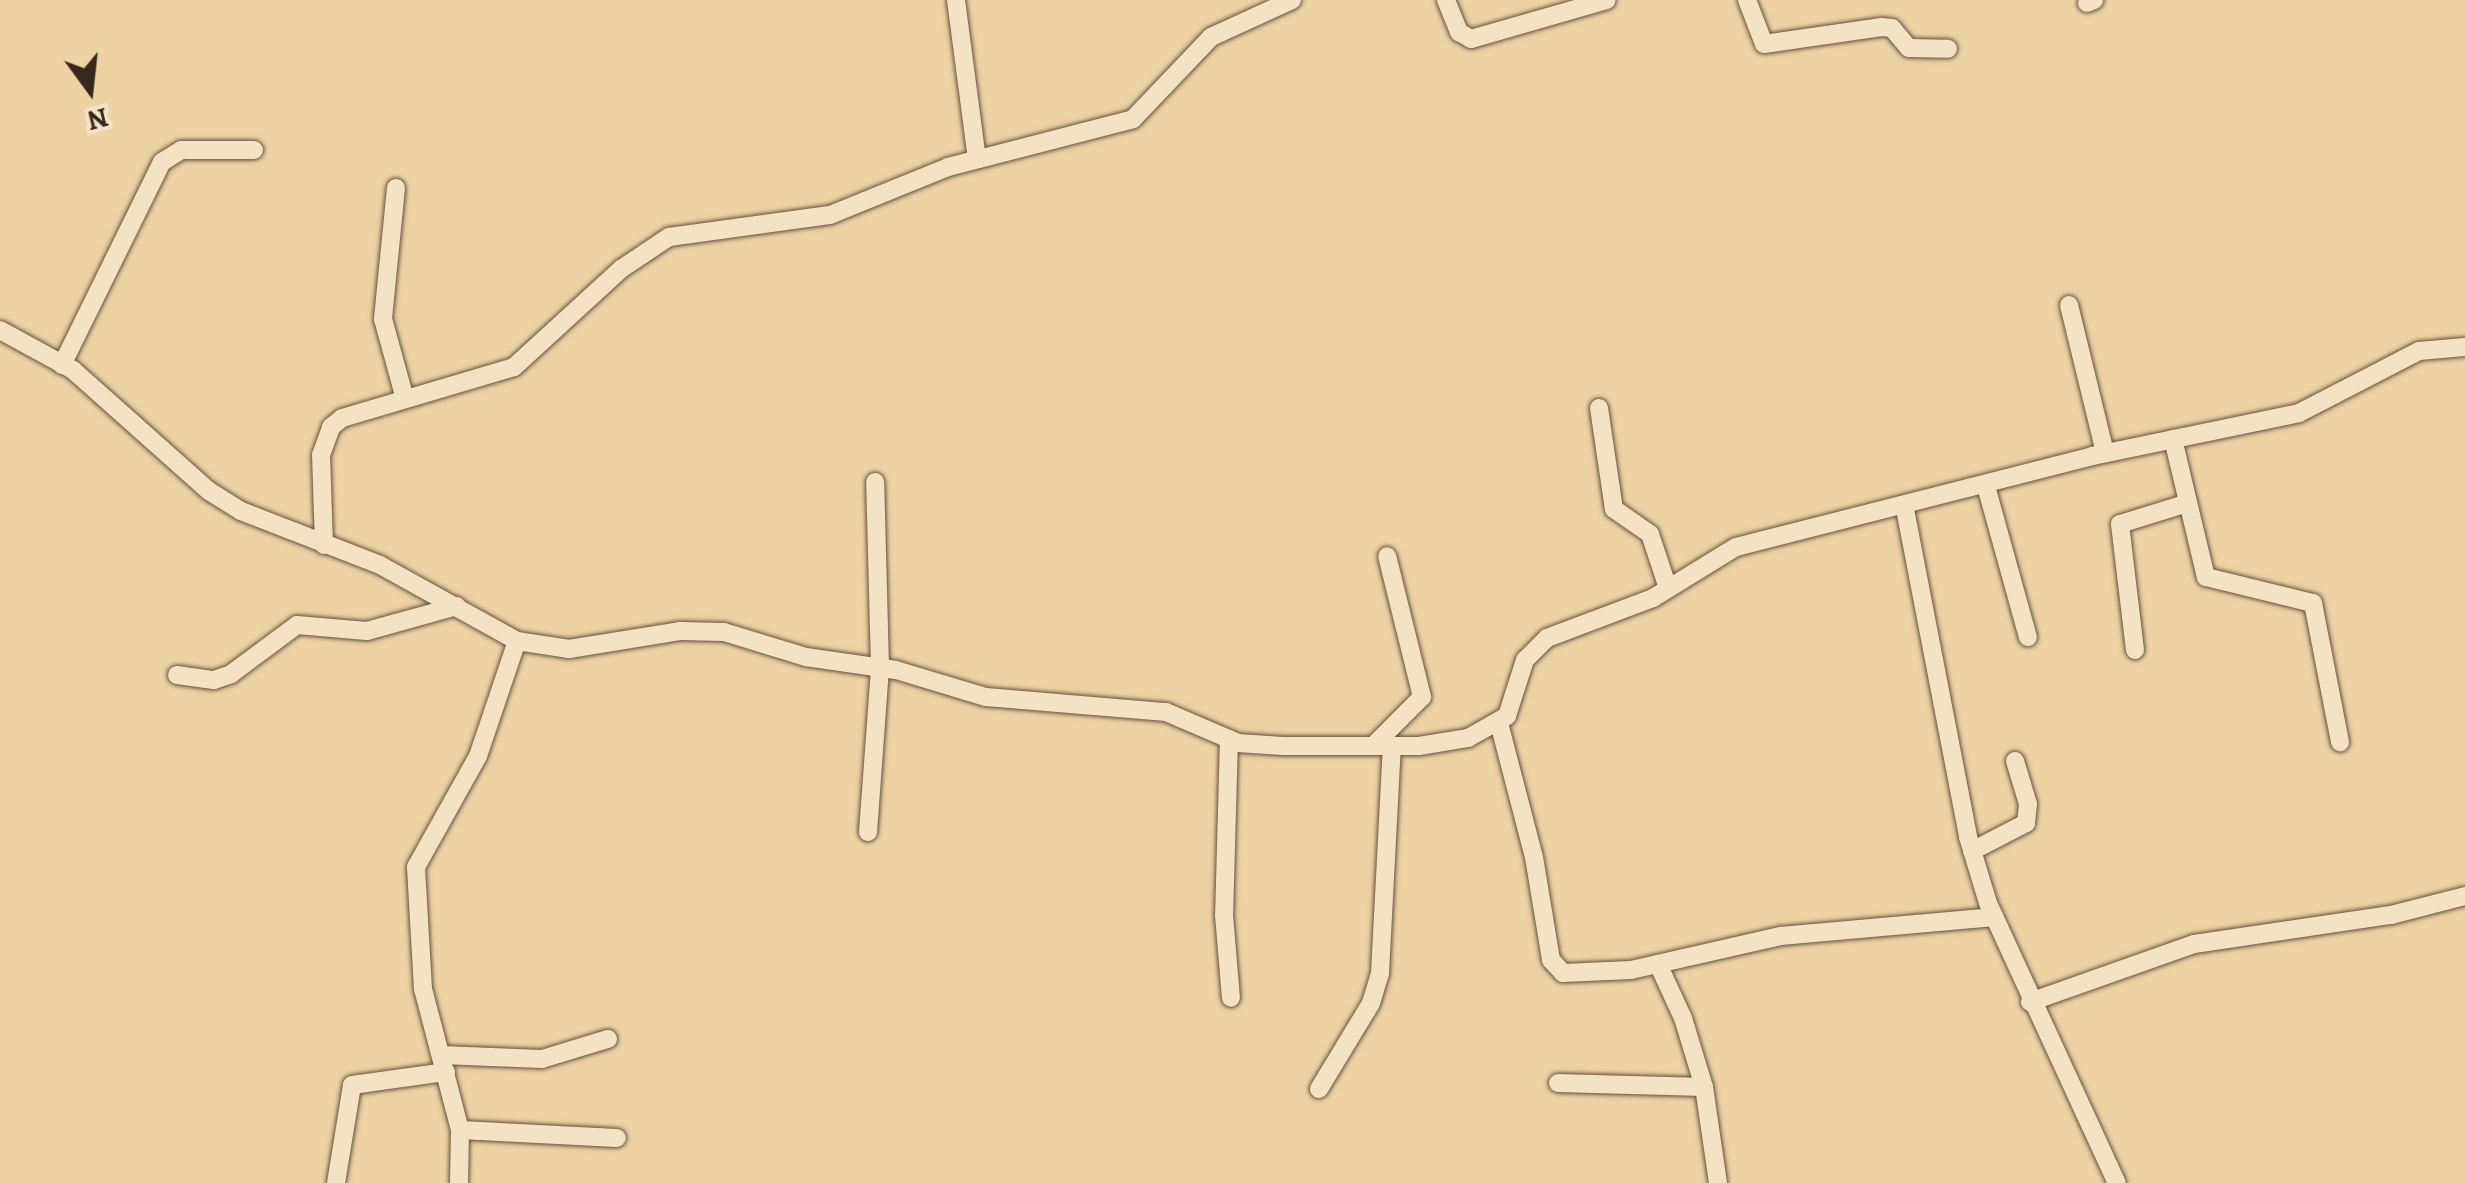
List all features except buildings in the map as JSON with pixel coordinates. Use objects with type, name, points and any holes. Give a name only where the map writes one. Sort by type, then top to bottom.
[{"type":"street","points":[[956,0],[977,159]]},
{"type":"street","points":[[324,546],[321,455],[331,427],[405,399],[514,368],[620,269],[669,237],[830,216],[977,159],[1133,119],[1211,37],[1292,0]]},
{"type":"street","points":[[1446,0],[1459,32],[1471,39],[1608,0]]},
{"type":"street","points":[[1746,0],[1764,44],[1882,26],[1892,28],[1909,48],[1948,49]]},
{"type":"street","points":[[62,365],[152,174],[170,153],[254,150]]},
{"type":"street","points":[[396,188],[384,319],[405,399]]},
{"type":"street","points":[[2068,305],[2105,453]]},
{"type":"street","points":[[0,330],[101,391],[209,491],[324,546],[380,565],[517,641],[569,649],[680,631],[724,632],[806,657],[880,667],[1000,700],[1166,712],[1253,746],[1449,744],[1498,723],[1512,706],[1525,660],[1546,638],[1668,588],[1736,548],[1905,509],[2105,453],[2299,413],[2418,350],[2465,347]]},
{"type":"street","points":[[1598,408],[1614,509],[1650,534],[1668,588]]},
{"type":"street","points":[[2173,439],[2206,577],[2313,603],[2340,742]]},
{"type":"street","points":[[868,832],[880,667],[875,482]]},
{"type":"street","points":[[1986,486],[2028,636]]},
{"type":"street","points":[[2135,650],[2120,524],[2188,503]]},
{"type":"street","points":[[1905,509],[1972,850],[1994,917],[2030,1002],[2116,1183]]},
{"type":"street","points":[[1318,1089],[1371,1004],[1380,973],[1382,746],[1422,697],[1387,556]]},
{"type":"street","points":[[177,675],[214,680],[231,674],[297,624],[367,631],[457,606]]},
{"type":"street","points":[[459,1183],[460,1130],[423,989],[416,868],[478,756],[517,641]]},
{"type":"street","points":[[1498,723],[1554,968],[1600,976],[1781,936],[1994,917]]},
{"type":"street","points":[[1229,739],[1224,915],[1231,998]]},
{"type":"street","points":[[1972,850],[2026,822],[2016,760]]},
{"type":"street","points":[[2030,1002],[2194,944],[2404,913],[2465,896]]},
{"type":"street","points":[[1658,964],[1684,1018],[1704,1087],[1718,1183]]},
{"type":"street","points":[[336,1183],[352,1085],[444,1063],[542,1059],[608,1039]]},
{"type":"street","points":[[1558,1083],[1704,1087]]},
{"type":"street","points":[[460,1130],[616,1138]]}]
